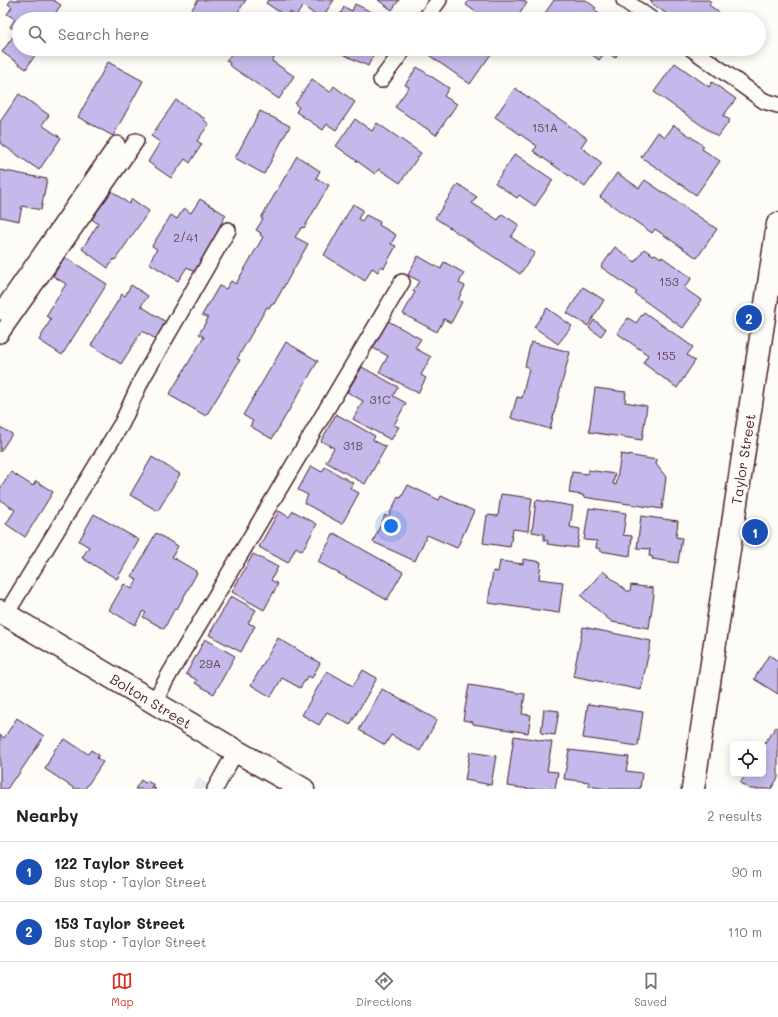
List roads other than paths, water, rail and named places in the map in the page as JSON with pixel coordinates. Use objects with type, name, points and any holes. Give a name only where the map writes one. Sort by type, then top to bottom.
[{"type":"street","name":"Taylor Street","points":[[693,789],[778,224]]},
{"type":"street","name":"Bolton Street","points":[[3,612],[236,751],[303,789]]},
{"type":"lane","points":[[430,12],[439,0]]},
{"type":"lane","points":[[624,0],[641,12]]},
{"type":"lane","points":[[381,80],[399,56]]},
{"type":"lane","points":[[702,56],[764,101],[778,105]]},
{"type":"lane","points":[[0,335],[136,141]]},
{"type":"lane","points":[[0,312],[117,144]]},
{"type":"lane","points":[[3,612],[122,423],[142,379],[228,230]]},
{"type":"lane","points":[[154,702],[402,282]]},
{"type":"lane","points":[[215,789],[236,751]]},
{"type":"place","name":"153 Taylor Street","points":[[749,318]]},
{"type":"place","name":"122 Taylor Street","points":[[755,532]]}]
